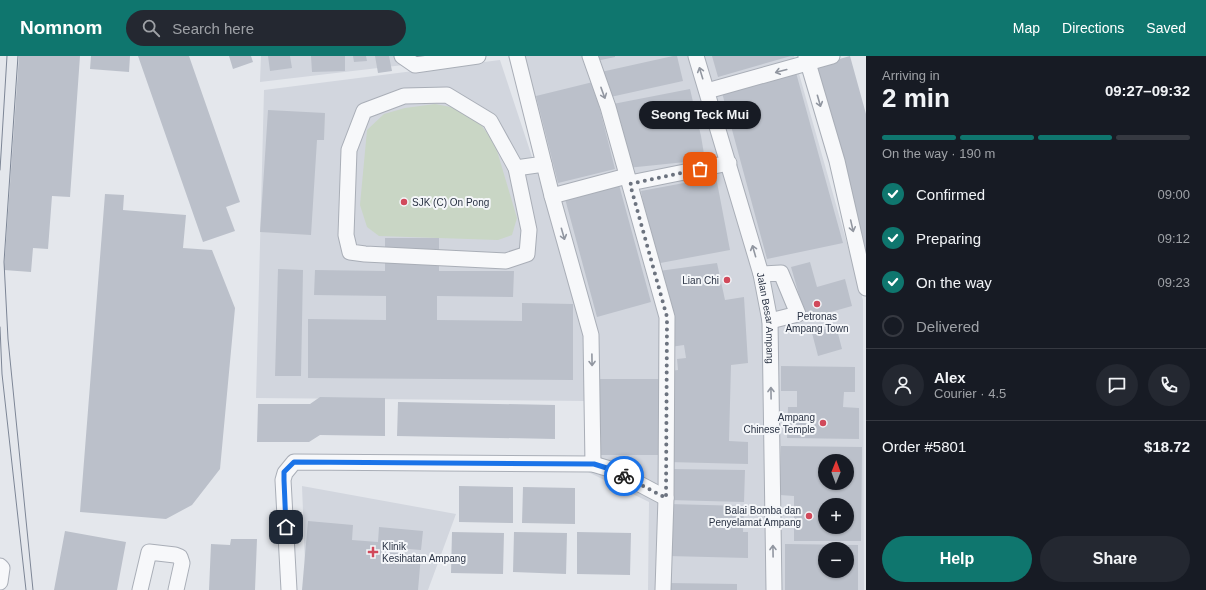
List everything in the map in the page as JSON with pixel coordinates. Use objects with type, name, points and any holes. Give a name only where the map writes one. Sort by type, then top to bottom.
[{"type":"street","points":[[402,56],[415,65],[478,56]]},
{"type":"street","points":[[517,56],[552,196],[591,335],[594,464]]},
{"type":"street","points":[[590,56],[608,107],[667,317],[666,498],[663,590]]},
{"type":"street","name":"Jalan Besar Ampang","points":[[696,56],[761,274],[770,322],[774,590]]},
{"type":"street","points":[[707,91],[807,60],[832,56]]},
{"type":"street","points":[[807,60],[837,161],[866,288]]},
{"type":"street","points":[[447,95],[490,121],[516,168],[529,230],[527,254],[506,261],[350,252],[346,235],[349,150],[364,111],[404,96],[447,95]]},
{"type":"street","points":[[552,196],[629,180],[729,163]]},
{"type":"street","points":[[516,168],[544,164]]},
{"type":"street","points":[[761,274],[781,273],[798,314],[770,322]]},
{"type":"street","points":[[289,590],[284,472],[294,462],[594,464],[613,470],[666,498]]},
{"type":"street","points":[[140,590],[149,552],[180,557],[182,563],[176,590]]},
{"type":"street","points":[[0,566],[2,568],[0,582]]},
{"type":"shaded area","points":[[261,56],[479,56],[260,82]]},
{"type":"shaded area","points":[[508,56],[794,56],[863,300],[864,590],[648,590],[649,502],[584,470],[588,319]]},
{"type":"shaded area","name":"SJK (C) On Pong","points":[[500,60],[584,314],[585,401],[256,398],[264,90]]},
{"type":"shaded area","name":"Klinik Kesihatan Ampang","points":[[302,486],[456,514],[428,590],[306,590]]},
{"type":"green space","points":[[435,104],[456,108],[479,122],[495,144],[517,218],[512,235],[498,240],[379,236],[367,227],[360,205],[367,130],[384,114],[405,108]]},
{"type":"building","points":[[19,56],[80,56],[70,197],[52,196],[48,249],[33,248],[31,272],[4,270]]},
{"type":"building","points":[[91,56],[130,56],[129,72],[90,69]]},
{"type":"building","points":[[138,56],[189,56],[240,202],[226,207],[235,231],[203,242]]},
{"type":"building","points":[[229,56],[251,56],[253,62],[233,69]]},
{"type":"building","points":[[268,56],[290,56],[292,68],[270,71]]},
{"type":"building","points":[[311,56],[345,56],[345,71],[312,72]]},
{"type":"building","points":[[353,56],[366,56],[367,61],[354,62]]},
{"type":"building","points":[[375,56],[389,56],[392,71],[378,73]]},
{"type":"building","points":[[594,56],[615,56],[615,57],[596,61]]},
{"type":"building","points":[[677,56],[683,81],[606,98],[601,72]]},
{"type":"building","points":[[712,56],[791,56],[718,77]]},
{"type":"building","points":[[850,56],[866,114],[866,259],[811,67]]},
{"type":"building","points":[[795,69],[843,243],[767,259],[721,89]]},
{"type":"building","points":[[593,82],[615,169],[558,183],[536,96]]},
{"type":"building","points":[[690,89],[705,160],[627,168],[623,133],[619,133],[613,104]]},
{"type":"building","points":[[268,110],[325,113],[324,140],[317,140],[311,235],[260,232]]},
{"type":"building","points":[[716,177],[730,250],[655,264],[641,191]]},
{"type":"building","points":[[618,181],[651,302],[597,317],[564,195]]},
{"type":"building","points":[[105,194],[124,195],[123,210],[186,215],[183,248],[212,250],[235,308],[220,469],[192,505],[166,519],[80,512]]},
{"type":"building","points":[[385,238],[439,238],[439,271],[514,271],[513,297],[437,296],[437,320],[522,321],[522,303],[573,304],[573,380],[308,378],[308,319],[386,320],[386,296],[314,295],[315,270],[385,271]]},
{"type":"building","points":[[810,262],[817,287],[845,279],[852,306],[806,319],[791,267]]},
{"type":"building","points":[[717,263],[725,300],[744,297],[748,363],[731,365],[729,441],[748,442],[748,464],[668,462],[670,371],[678,370],[677,359],[686,358],[684,345],[670,347],[659,271]]},
{"type":"building","points":[[278,269],[303,270],[301,376],[275,376]]},
{"type":"building","points":[[836,326],[842,349],[818,356],[812,333]]},
{"type":"building","points":[[781,366],[855,367],[855,392],[844,392],[843,407],[859,408],[859,439],[787,438],[788,407],[797,407],[797,391],[781,391]]},
{"type":"building","points":[[600,379],[662,379],[661,455],[600,455]]},
{"type":"building","points":[[320,397],[385,398],[385,436],[320,435],[309,442],[257,442],[258,404],[310,404]]},
{"type":"building","points":[[398,402],[555,405],[555,439],[397,436]]},
{"type":"building","points":[[781,446],[862,447],[861,541],[794,541],[794,496],[780,495]]},
{"type":"building","points":[[670,469],[745,470],[744,502],[669,500]]},
{"type":"building","points":[[459,486],[513,487],[513,523],[459,522]]},
{"type":"building","points":[[523,487],[575,488],[575,524],[522,523]]},
{"type":"building","points":[[669,504],[744,506],[743,532],[748,532],[748,558],[668,556]]},
{"type":"building","points":[[308,521],[353,525],[352,540],[378,542],[379,527],[423,531],[421,550],[383,547],[382,552],[421,555],[418,590],[302,590]]},
{"type":"building","points":[[65,531],[126,542],[117,590],[54,590]]},
{"type":"building","points":[[452,532],[504,533],[503,574],[451,573]]},
{"type":"building","points":[[514,532],[567,533],[566,574],[513,572]]},
{"type":"building","points":[[577,532],[631,533],[630,575],[577,574]]},
{"type":"building","points":[[231,539],[257,539],[255,590],[209,590],[211,544],[230,545]]},
{"type":"building","points":[[785,544],[818,544],[818,578],[854,578],[854,545],[858,545],[858,590],[785,590]]},
{"type":"building","points":[[668,583],[737,584],[737,590],[668,590]]},
{"type":"tram line","points":[[0,170],[7,56]]},
{"type":"tram line","points":[[18,56],[4,262],[8,339],[33,590]]},
{"type":"tram line","points":[[0,327],[2,374],[26,590]]},
{"type":"way so far","points":[[624,476],[666,498],[667,317],[630,184],[700,169]]},
{"type":"place","name":"Seong Teck Mui","points":[[700,169]]},
{"type":"place","name":"SJK (C) On Pong","points":[[404,202]]},
{"type":"place","name":"Lian Chi","points":[[727,280]]},
{"type":"place","name":"Petronas Ampang Town","points":[[817,304]]},
{"type":"place","name":"Ampang Chinese Temple","points":[[823,423]]},
{"type":"place","name":"Balai Bomba dan Penyelamat Ampang","points":[[809,516]]},
{"type":"place","name":"Klinik Kesihatan Ampang","points":[[373,552]]},
{"type":"route","points":[[286,527],[284,472],[294,462],[594,464],[613,470],[624,476]]}]
